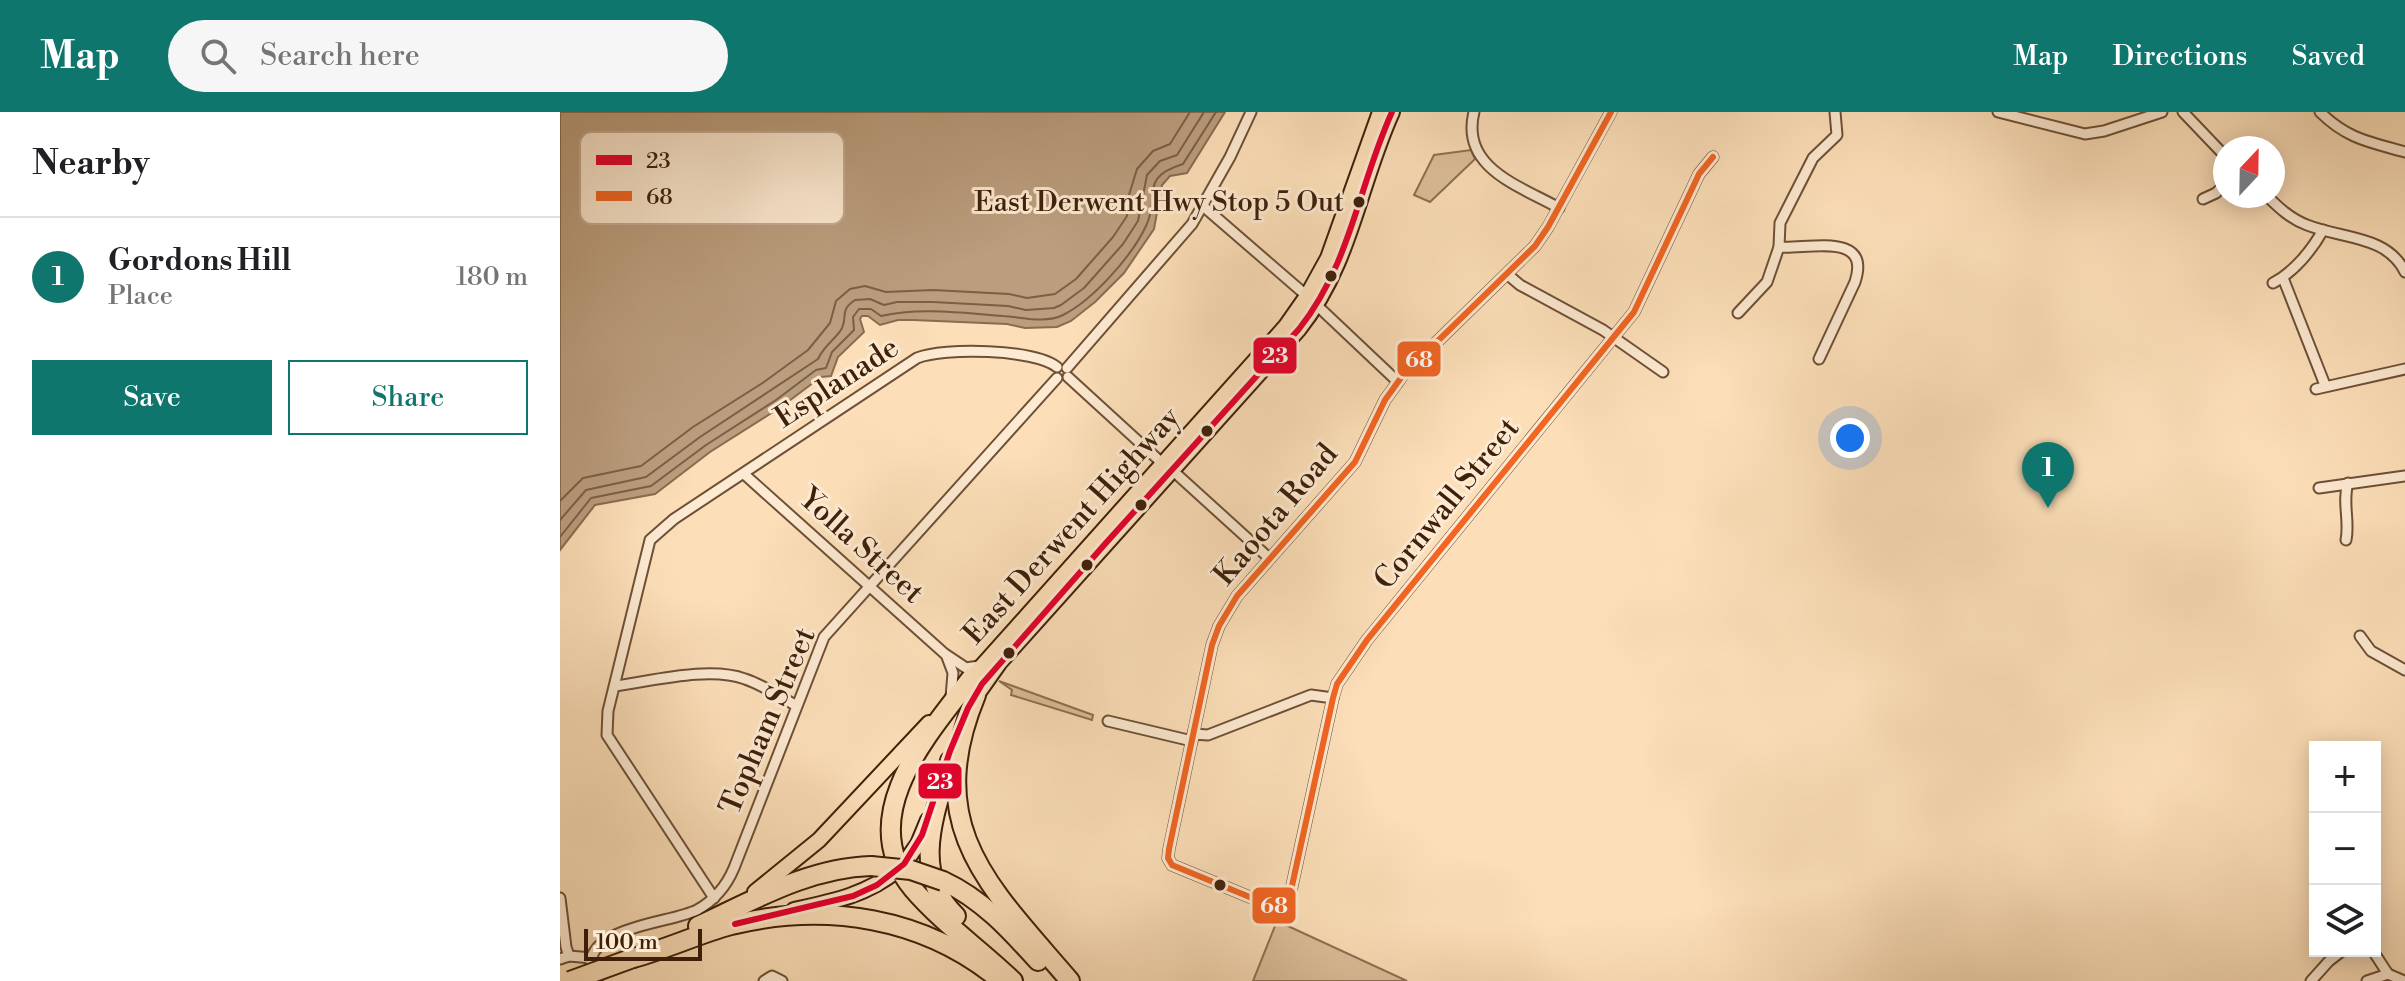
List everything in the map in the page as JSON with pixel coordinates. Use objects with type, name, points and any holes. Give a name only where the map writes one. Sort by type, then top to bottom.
[{"type":"highway","points":[[974,686],[938,724],[902,779],[891,810],[891,839],[896,859],[912,888],[1013,981]]},
{"type":"highway","points":[[974,686],[957,769],[958,806],[966,838],[977,865],[990,885],[1070,981]]},
{"type":"highway","points":[[959,727],[929,840],[930,874],[940,898],[953,914],[1028,981]]},
{"type":"highway","points":[[633,958],[723,912],[804,878],[838,868],[871,866],[911,870],[968,894],[987,909],[1056,981]]},
{"type":"highway","points":[[723,912],[847,915],[883,921],[949,945],[1001,981]]},
{"type":"highway","points":[[570,981],[633,958],[765,926],[809,921],[844,922],[883,929],[948,954],[991,981]]},
{"type":"main road","name":"East Derwent Highway","points":[[723,912],[853,896],[877,885],[900,867],[918,844],[927,823],[940,777],[986,662],[1299,329],[1335,242],[1380,112]]},
{"type":"main road","name":"East Derwent Highway","points":[[1312,301],[1333,278],[1392,112]]},
{"type":"main road","name":"East Derwent Highway","points":[[723,912],[777,877],[819,840],[950,701],[974,686],[1000,662],[1167,466]]},
{"type":"street","points":[[1251,112],[1203,206],[1158,267],[1064,370],[1269,558]]},
{"type":"street","points":[[1474,112],[1472,137],[1482,160],[1494,172],[1559,208]]},
{"type":"street","name":"Kaoota Road","points":[[1279,906],[1269,905],[1174,866],[1168,860],[1212,645],[1219,626],[1237,596],[1355,462],[1385,400],[1398,382],[1535,246],[1611,112]]},
{"type":"street","points":[[1738,313],[1767,282],[1779,247],[1780,223],[1813,158],[1837,135],[1835,112]]},
{"type":"street","points":[[1998,112],[2085,134],[2162,112]]},
{"type":"street","points":[[2183,112],[2213,143]]},
{"type":"street","points":[[2320,112],[2353,137],[2405,152]]},
{"type":"street","name":"Cornwall Street","points":[[1279,906],[1290,895],[1294,884],[1337,684],[1354,656],[1639,304],[1699,174],[1713,157]]},
{"type":"street","points":[[2203,199],[2213,194]]},
{"type":"street","points":[[1203,206],[1312,301],[1398,382]]},
{"type":"street","points":[[2282,208],[2296,220],[2387,249],[2405,272]]},
{"type":"street","points":[[2323,230],[2315,245],[2278,281],[2320,387],[2405,369]]},
{"type":"street","points":[[1779,247],[1793,249],[1837,245],[1852,254],[1857,262],[1855,282],[1819,359]]},
{"type":"street","points":[[1507,274],[1520,285],[1589,321],[1663,372]]},
{"type":"street","name":"Esplanade","points":[[723,912],[609,740],[606,720],[650,540],[667,524],[893,373],[925,355],[1009,353],[1038,357],[1064,370]]},
{"type":"street","name":"Topham Street","points":[[723,912],[726,885],[824,637],[1057,378],[1064,380],[1064,370]]},
{"type":"street","name":"Yolla Street","points":[[744,474],[945,654],[969,669],[986,662]]},
{"type":"street","points":[[2319,488],[2405,476]]},
{"type":"street","points":[[2346,540],[2349,524],[2345,492],[2348,483]]},
{"type":"street","points":[[2360,636],[2371,651],[2405,670]]},
{"type":"street","points":[[945,654],[953,673],[950,701]]},
{"type":"street","points":[[615,686],[699,675],[729,675],[753,682],[795,705]]},
{"type":"street","points":[[1108,721],[1193,738],[1311,695],[1333,698]]},
{"type":"street","points":[[560,898],[565,958],[592,958]]},
{"type":"street","points":[[597,981],[591,967],[592,958],[599,945],[611,938],[690,913],[723,912]]},
{"type":"street","points":[[2311,981],[2334,957]]},
{"type":"street","points":[[2377,957],[2388,974],[2404,981]]},
{"type":"street","points":[[2367,981],[2388,974]]},
{"type":"shaded area","points":[[1471,150],[1475,159],[1430,202],[1414,195],[1434,155]]},
{"type":"shaded area","points":[[999,681],[1093,715],[1092,720],[1011,695],[1012,690]]},
{"type":"shaded area","points":[[1277,921],[1407,981],[1253,981]]},
{"type":"water","points":[[560,112],[1225,112],[1187,173],[1170,176],[1162,185],[1154,229],[1124,273],[1071,321],[1057,327],[1025,328],[1007,324],[913,320],[880,325],[868,316],[862,316],[864,332],[838,357],[831,376],[821,377],[781,407],[710,452],[655,494],[595,505],[560,550]]},
{"type":"transit line","name":"23","points":[[735,924],[853,896],[877,885],[904,864],[922,835],[950,751],[982,684],[1299,329],[1317,304],[1342,251],[1392,112]]},
{"type":"transit line","name":"68","points":[[1611,112],[1535,246],[1403,375],[1385,400],[1355,462],[1237,596],[1219,626],[1212,645],[1169,849],[1168,858],[1172,865],[1269,905],[1279,906],[1290,895],[1337,684],[1367,640],[1634,312],[1699,174],[1713,157]]},
{"type":"place","name":"East Derwent Hwy Stop 5 Out","points":[[1359,202]]},
{"type":"place","name":"Gordons Hill","points":[[2048,508]]}]
